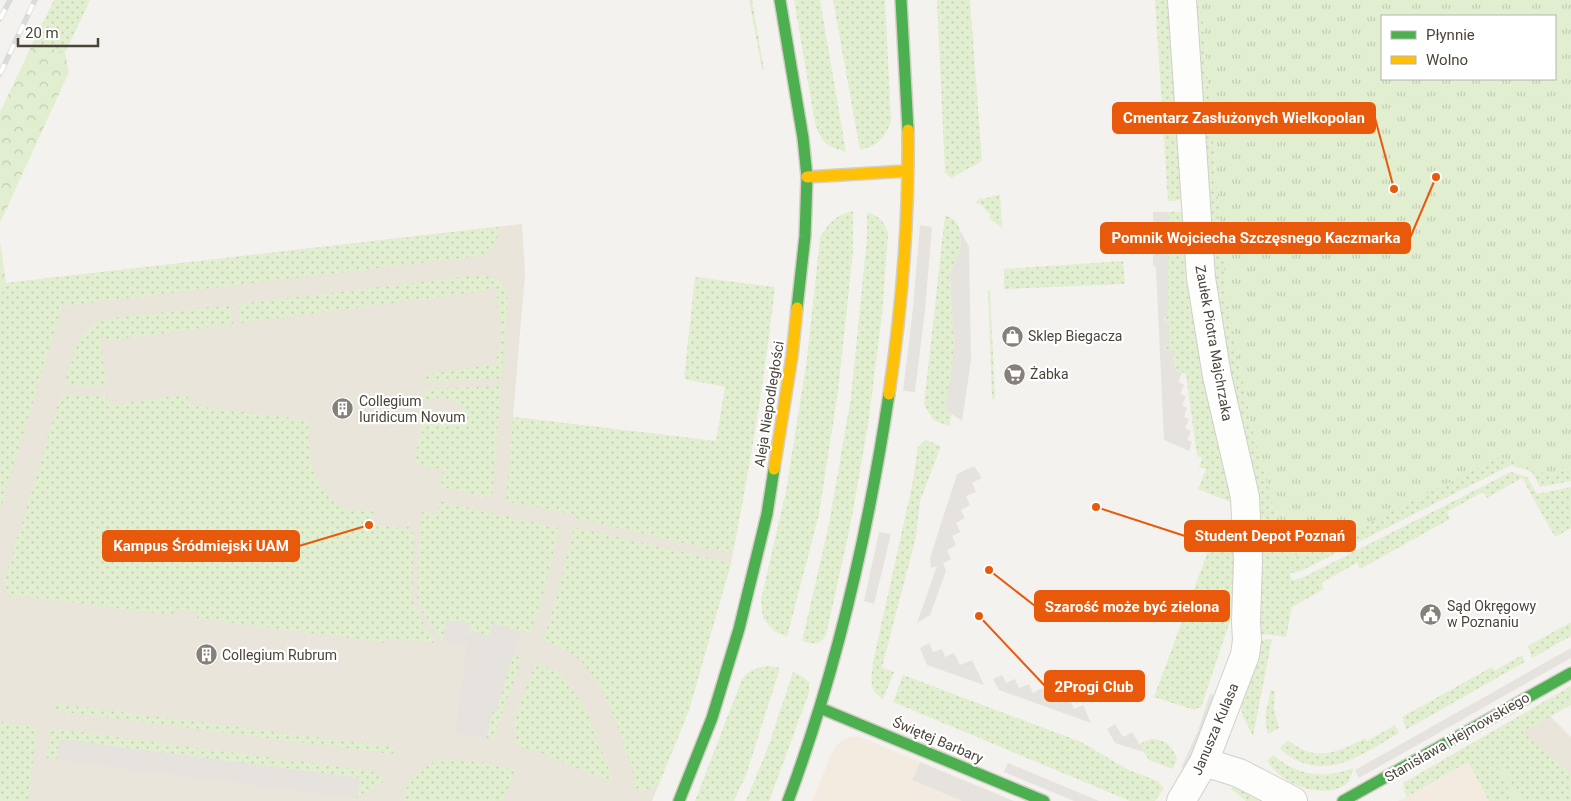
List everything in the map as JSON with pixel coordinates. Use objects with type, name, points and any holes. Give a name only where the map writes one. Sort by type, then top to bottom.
[{"type":"street","name":"Aleja Niepodległości","points":[[679,801],[712,718],[739,629],[767,514],[798,310],[805,236],[807,177],[803,138],[780,0]]},
{"type":"street","points":[[788,801],[835,660],[877,473],[904,256],[908,171],[901,0]]},
{"type":"street","name":"Zaułek Piotra Majchrzaka","points":[[1182,0],[1201,278],[1218,376],[1245,497],[1248,561],[1247,640],[1245,655]]},
{"type":"street","points":[[807,177],[908,171]]},
{"type":"street","name":"Janusza Kulasa","points":[[1181,801],[1204,762],[1245,655]]},
{"type":"street","name":"Stanisława Hejmowskiego","points":[[1343,801],[1571,672]]},
{"type":"street","name":"Świętej Barbary","points":[[820,708],[1044,801]]},
{"type":"street","points":[[1204,762],[1239,773],[1293,801]]},
{"type":"shaded area","points":[[1153,212],[1168,212],[1168,314],[1163,319],[1168,324],[1170,344],[1164,346],[1164,348],[1173,352],[1175,370],[1182,373],[1178,382],[1184,385],[1180,394],[1186,396],[1182,405],[1187,408],[1184,417],[1189,419],[1185,428],[1191,431],[1187,440],[1192,442],[1189,451],[1164,440],[1156,268],[1153,265]]},
{"type":"shaded area","points":[[522,224],[525,274],[513,417],[716,441],[743,500],[731,563],[689,710],[652,801],[0,801],[0,298],[6,283]]},
{"type":"shaded area","points":[[920,225],[932,227],[925,310],[915,392],[903,391]]},
{"type":"shaded area","points":[[960,230],[969,247],[971,360],[962,421],[945,409],[954,351],[950,274],[961,247]]},
{"type":"shaded area","points":[[974,466],[982,478],[972,483],[976,492],[966,496],[970,505],[961,510],[965,518],[956,523],[960,532],[952,536],[956,545],[947,550],[951,559],[943,563],[946,571],[930,615],[917,623],[937,566],[931,568],[930,558],[957,474]]},
{"type":"shaded area","points":[[879,532],[891,534],[874,604],[864,601]]},
{"type":"shaded area","points":[[446,620],[470,623],[468,640],[471,631],[489,636],[493,623],[521,632],[496,713],[492,712],[486,738],[455,734],[467,644],[443,640]]},
{"type":"shaded area","points":[[929,643],[933,652],[942,649],[945,657],[954,653],[960,665],[972,660],[984,685],[927,665],[920,648]]},
{"type":"shaded area","points":[[1571,648],[1571,658],[1359,778],[1355,770]]},
{"type":"shaded area","points":[[1002,675],[1006,683],[1015,679],[1019,688],[1029,684],[1033,693],[1042,688],[1047,697],[1056,693],[1060,702],[1069,698],[1074,709],[1083,705],[1091,723],[999,690],[993,679]]},
{"type":"shaded area","points":[[1210,694],[1219,697],[1190,764],[1181,768],[1198,731]]},
{"type":"shaded area","points":[[1550,716],[1571,737],[1571,801],[1489,801],[1522,732]]},
{"type":"shaded area","points":[[1115,724],[1123,737],[1132,732],[1144,752],[1115,743],[1107,729]]},
{"type":"shaded area","points":[[852,736],[860,737],[920,762],[912,780],[962,801],[812,801],[832,753],[844,739]]},
{"type":"shaded area","points":[[59,739],[360,778],[357,798],[57,760]]},
{"type":"shaded area","points":[[920,762],[1014,801],[962,801],[912,780]]},
{"type":"shaded area","points":[[1468,762],[1489,801],[1398,801]]},
{"type":"shaded area","points":[[1008,763],[1099,801],[1074,801],[1004,772]]},
{"type":"green space","points":[[54,0],[90,0],[65,53],[33,43]]},
{"type":"green space","points":[[749,0],[752,0],[764,70],[762,70]]},
{"type":"green space","points":[[794,0],[820,0],[846,152],[825,143],[815,123]]},
{"type":"green space","points":[[833,0],[885,0],[891,122],[880,140],[872,146],[860,150]]},
{"type":"green space","points":[[937,0],[970,0],[982,161],[951,178],[945,173]]},
{"type":"green space","points":[[1155,0],[1175,0],[1188,200],[1168,201]]},
{"type":"green space","points":[[1188,0],[1201,0],[1227,298],[1252,427],[1286,553],[1305,555],[1500,456],[1549,475],[1571,467],[1571,481],[1540,487],[1532,472],[1511,465],[1299,572],[1290,573],[1291,580],[1302,578],[1511,472],[1527,477],[1537,494],[1571,487],[1571,528],[1555,537],[1522,478],[1487,498],[1483,492],[1447,512],[1450,519],[1360,569],[1357,563],[1321,583],[1324,589],[1292,607],[1286,637],[1253,633],[1208,277]]},
{"type":"green space","points":[[1201,0],[1571,0],[1571,467],[1549,475],[1500,457],[1305,555],[1286,554],[1252,427],[1227,298]]},
{"type":"green space","points":[[33,43],[65,53],[69,72],[0,223],[0,112]]},
{"type":"green space","points":[[1000,194],[1002,228],[989,218],[990,215],[980,203],[976,204],[981,197],[983,199]]},
{"type":"green space","points":[[853,211],[853,251],[838,392],[819,514],[787,637],[774,631],[763,618],[761,600],[786,491],[807,359],[820,238],[833,220]]},
{"type":"green space","points":[[867,212],[881,220],[888,233],[882,315],[868,425],[850,527],[826,635],[819,643],[813,643],[802,641],[829,524],[851,397],[867,238]]},
{"type":"green space","points":[[1168,212],[1188,212],[1235,504],[1198,489],[1206,469],[1199,467],[1202,458],[1197,456],[1186,374],[1175,370],[1173,353],[1164,348],[1166,323],[1163,319],[1168,314]]},
{"type":"green space","points":[[945,215],[955,220],[958,225],[961,247],[950,274],[954,351],[946,409],[952,414],[949,426],[933,420],[924,404]]},
{"type":"green space","points":[[498,227],[497,241],[492,248],[479,256],[62,306],[0,511],[0,298],[6,283]]},
{"type":"green space","points":[[0,241],[6,283],[0,298]]},
{"type":"green space","points":[[1123,261],[1125,284],[1004,289],[1004,269]]},
{"type":"green space","points":[[480,275],[491,277],[498,281],[502,285],[508,299],[501,379],[425,382],[427,374],[497,364],[502,336],[496,286],[491,287],[491,290],[240,323],[238,304]]},
{"type":"green space","points":[[695,277],[775,287],[757,419],[733,550],[726,553],[576,518],[576,515],[506,501],[513,417],[716,441],[725,387],[684,379]]},
{"type":"green space","points":[[988,290],[990,290],[995,399],[992,399]]},
{"type":"green space","points":[[230,305],[233,324],[104,341],[103,335],[100,335],[106,387],[64,385],[72,356],[80,339],[86,331],[103,319]]},
{"type":"green space","points":[[501,386],[492,498],[441,487],[443,469],[419,466],[420,464],[415,463],[419,435],[423,435],[423,433],[419,432],[420,422],[433,423],[445,421],[455,416],[464,407],[455,401],[445,398],[423,400],[425,389]]},
{"type":"green space","points":[[61,394],[107,397],[109,405],[188,394],[187,403],[195,404],[195,406],[309,420],[308,440],[313,470],[322,488],[334,501],[342,507],[351,510],[374,507],[372,524],[407,529],[409,514],[411,514],[409,532],[414,533],[412,600],[424,625],[436,643],[386,638],[386,643],[197,618],[198,612],[174,609],[173,615],[6,594],[7,585],[3,585]]},
{"type":"green space","points":[[926,440],[941,446],[920,501],[916,537],[882,667],[894,672],[883,699],[878,696],[873,688],[873,662],[912,486],[918,447]]},
{"type":"green space","points":[[439,501],[559,528],[544,591],[530,634],[493,623],[489,636],[467,643],[446,620],[443,642],[422,612],[417,598],[422,512],[437,514]]},
{"type":"green space","points":[[1218,524],[1241,531],[1233,612],[1201,707],[1194,710],[1154,697]]},
{"type":"green space","points":[[574,527],[731,563],[689,710],[659,784],[642,791],[634,787],[635,779],[619,730],[605,696],[596,681],[574,655],[563,648],[543,640],[557,596]]},
{"type":"green space","points":[[1571,622],[1571,636],[1532,658],[1528,646]]},
{"type":"green space","points":[[1272,639],[1253,736],[1243,717],[1241,707],[1261,640]]},
{"type":"green space","points":[[513,655],[522,658],[493,739],[486,738],[492,712],[496,713]]},
{"type":"green space","points":[[1522,655],[1525,662],[1407,729],[1402,717],[1492,667],[1494,671]]},
{"type":"green space","points":[[535,663],[560,673],[586,709],[612,778],[610,782],[541,753],[516,745],[514,721]]},
{"type":"green space","points":[[770,666],[780,668],[746,775],[734,801],[695,801],[742,679],[754,669]]},
{"type":"green space","points":[[793,672],[809,682],[809,693],[769,801],[746,801],[767,750]]},
{"type":"green space","points":[[903,675],[1081,742],[1127,769],[1157,781],[1164,788],[1155,801],[1130,801],[893,702]]},
{"type":"green space","points":[[1571,686],[1571,705],[1523,732],[1571,774],[1571,801],[1489,801],[1468,762],[1406,797],[1403,783]]},
{"type":"green space","points":[[1271,690],[1275,691],[1274,709],[1279,728],[1268,734],[1266,717]]},
{"type":"green space","points":[[58,704],[393,747],[395,751],[392,754],[57,711],[54,707]]},
{"type":"green space","points":[[0,722],[37,727],[28,801],[0,801]]},
{"type":"green space","points":[[1395,725],[1399,733],[1355,758],[1325,766],[1310,765],[1295,759],[1279,748],[1288,740],[1307,752],[1326,753],[1345,748],[1365,738],[1367,741]]},
{"type":"green space","points":[[51,728],[370,771],[382,776],[386,780],[357,798],[360,778],[60,739],[57,760],[47,758]]},
{"type":"green space","points":[[1151,739],[1160,740],[1168,744],[1174,751],[1177,760],[1173,769],[1149,760],[1139,744]]},
{"type":"green space","points":[[1273,755],[1291,767],[1311,774],[1332,774],[1353,768],[1349,780],[1341,787],[1327,791],[1311,790],[1290,782],[1278,773],[1267,761]]},
{"type":"green space","points":[[445,759],[479,762],[515,770],[503,801],[404,801],[408,785],[417,772],[430,764]]},
{"type":"green space","points":[[1500,760],[1521,801],[1515,801],[1495,762]]},
{"type":"green space","points":[[1233,785],[1259,801],[1246,801],[1231,789]]},
{"type":"railway","points":[[0,19],[10,0]]},
{"type":"railway","points":[[0,74],[35,0]]},
{"type":"traffic: fast","points":[[780,0],[803,138],[807,177],[805,236],[797,308]]},
{"type":"traffic: fast","points":[[901,0],[908,130]]},
{"type":"traffic: fast","points":[[788,801],[806,752],[849,600],[871,498],[889,394]]},
{"type":"traffic: fast","points":[[679,801],[712,718],[739,629],[767,514],[774,469]]},
{"type":"traffic: fast","points":[[1343,801],[1571,673]]},
{"type":"traffic: fast","points":[[820,708],[1044,801]]},
{"type":"traffic: slow","points":[[889,394],[904,262],[908,130]]},
{"type":"traffic: slow","points":[[807,177],[907,171]]},
{"type":"traffic: slow","points":[[774,469],[792,356],[797,308]]},
{"type":"place","name":"Pomnik Wojciecha Szczęsnego Kaczmarka","points":[[1436,177]]},
{"type":"place","name":"Cmentarz Zasłużonych Wielkopolan","points":[[1394,189]]},
{"type":"place","name":"Sklep Biegacza","points":[[1012,336]]},
{"type":"place","name":"Żabka","points":[[1014,374]]},
{"type":"place","name":"Collegium Iuridicum Novum","points":[[343,409]]},
{"type":"place","name":"Student Depot Poznań","points":[[1096,507]]},
{"type":"place","name":"Kampus Śródmiejski UAM","points":[[369,525]]},
{"type":"place","name":"Szarość może być zielona","points":[[989,570]]},
{"type":"place","name":"Sąd Okręgowy w Poznaniu","points":[[1431,614]]},
{"type":"place","name":"2Progi Club","points":[[979,616]]},
{"type":"place","name":"Collegium Rubrum","points":[[206,655]]}]
